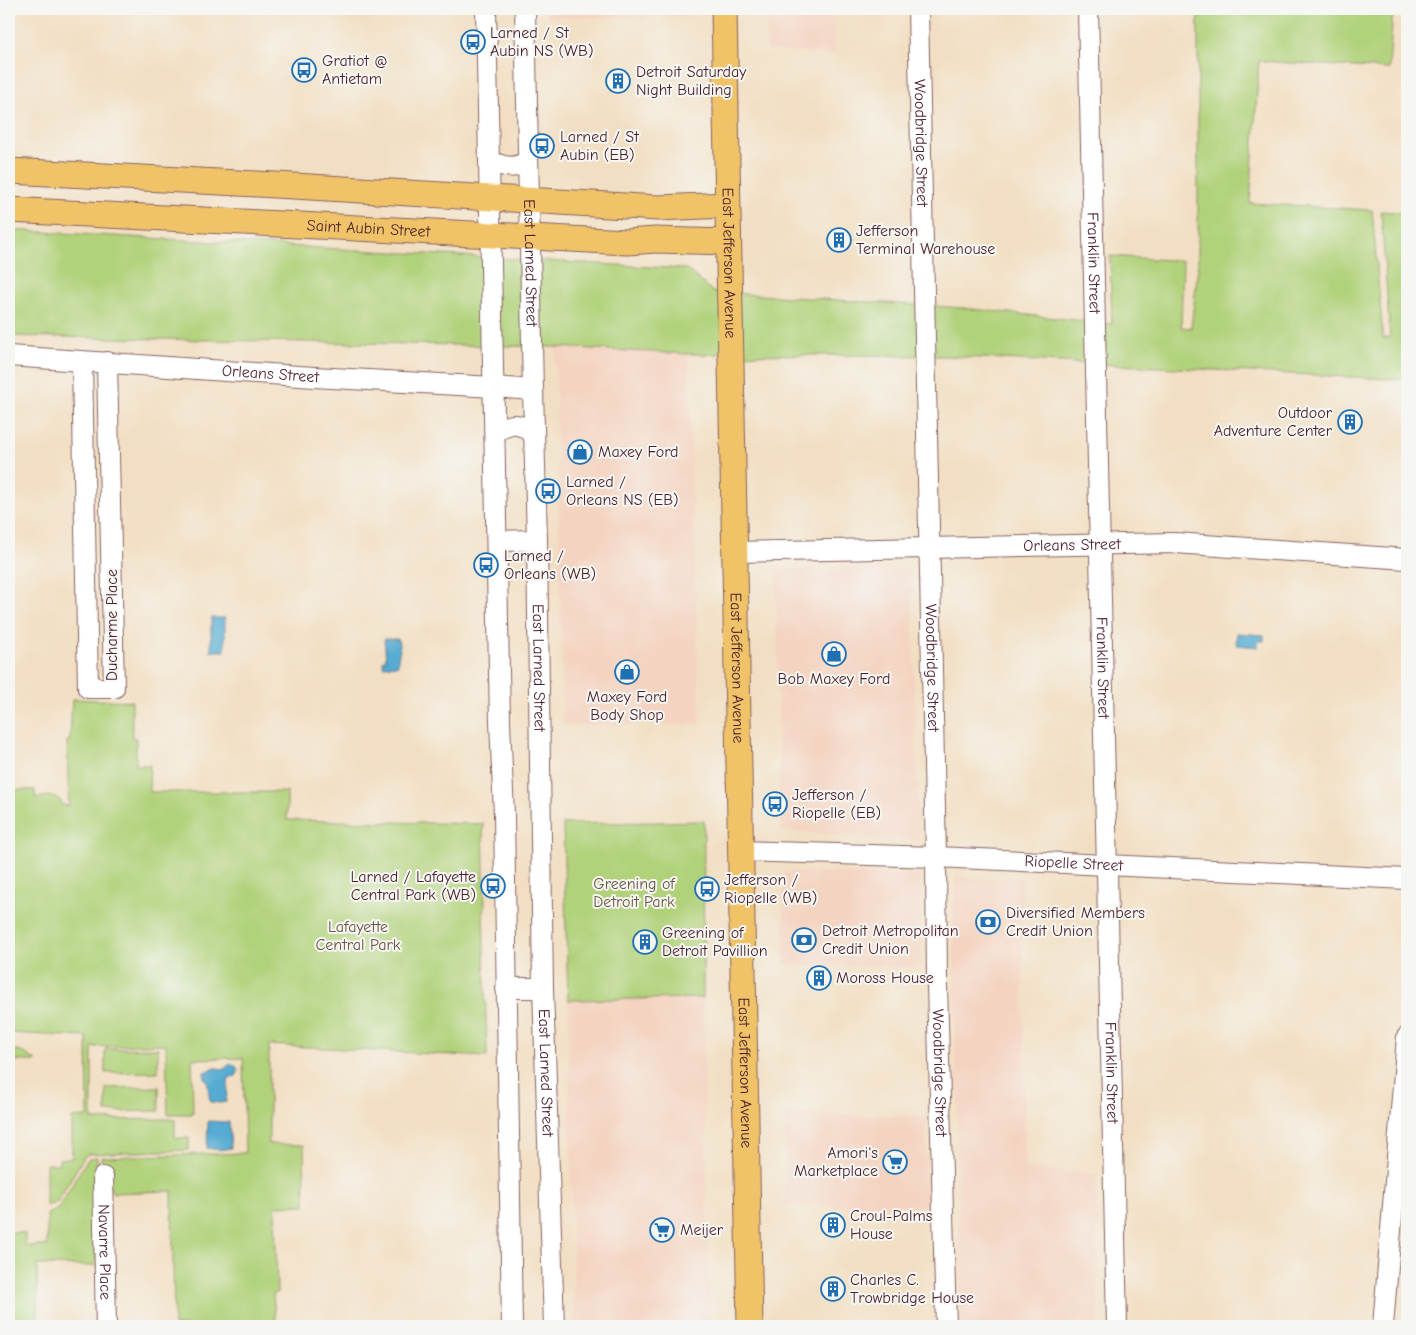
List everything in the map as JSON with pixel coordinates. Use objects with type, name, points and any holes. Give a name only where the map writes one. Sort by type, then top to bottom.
[{"type":"main road","name":"East Jefferson Avenue","points":[[724,9],[750,1326]]},
{"type":"main road","points":[[9,171],[670,208],[727,205]]},
{"type":"main road","points":[[182,219],[183,180]]},
{"type":"main road","points":[[451,233],[458,214],[452,195]]},
{"type":"main road","points":[[566,238],[562,220],[570,203]]},
{"type":"main road","points":[[670,208],[675,217],[676,224],[670,241]]},
{"type":"main road","name":"Saint Aubin Street","points":[[9,210],[627,242],[655,240],[728,242]]},
{"type":"street","points":[[486,9],[504,815],[512,1326]]},
{"type":"street","name":"East Larned Street","points":[[525,9],[537,540],[543,988],[554,1326]]},
{"type":"street","name":"Woodbridge Street","points":[[918,9],[937,984],[946,1326]]},
{"type":"street","name":"Franklin Street","points":[[1088,9],[1117,1326]]},
{"type":"street","points":[[489,161],[510,168],[520,166],[528,161]]},
{"type":"street","name":"Orleans Street","points":[[9,356],[533,390]]},
{"type":"street","name":"Ducharme Place","points":[[82,361],[88,688],[114,688],[107,362]]},
{"type":"street","points":[[495,432],[505,426],[516,424],[526,428],[534,435]]},
{"type":"street","points":[[85,532],[111,532]]},
{"type":"street","points":[[497,540],[537,540]]},
{"type":"street","name":"Orleans Street","points":[[734,552],[1175,542],[1407,559]]},
{"type":"street","name":"Riopelle Street","points":[[740,851],[936,857],[1407,879]]},
{"type":"street","points":[[506,988],[543,988]]},
{"type":"street","points":[[1383,1326],[1407,1038]]},
{"type":"street","name":"Navarre Place","points":[[103,1177],[106,1326]]},
{"type":"shaded area","points":[[547,9],[690,9],[690,16],[547,17]]},
{"type":"shaded area","points":[[766,9],[834,9],[835,55],[767,50]]},
{"type":"shaded area","points":[[555,347],[688,354],[700,724],[563,725]]},
{"type":"shaded area","points":[[911,568],[919,840],[780,831],[776,569]]},
{"type":"shaded area","points":[[783,871],[920,875],[921,966],[784,965]]},
{"type":"shaded area","points":[[955,877],[1022,879],[1025,1169],[1096,1174],[1099,1326],[961,1326],[953,906]]},
{"type":"shaded area","points":[[703,998],[710,1326],[574,1326],[568,1000]]},
{"type":"shaded area","points":[[785,1113],[926,1117],[927,1206],[785,1206]]},
{"type":"green space","points":[[1198,9],[1393,9],[1389,69],[1259,61],[1250,203],[1372,210],[1383,338],[1390,338],[1381,211],[1407,213],[1407,380],[943,356],[688,354],[555,347],[9,336],[9,230],[686,269],[713,292],[963,308],[1112,324],[1110,256],[1183,261],[1181,327],[1191,328],[1198,269]]},
{"type":"green space","name":"Lafayette Central Park","points":[[72,699],[132,701],[132,738],[136,738],[136,765],[150,765],[149,792],[287,792],[287,820],[483,824],[487,1057],[269,1045],[269,1144],[304,1145],[305,1205],[275,1206],[277,1293],[273,1294],[276,1326],[174,1326],[172,1191],[113,1193],[101,1172],[101,1157],[245,1153],[243,1058],[192,1059],[193,1114],[168,1114],[166,1044],[92,1047],[92,1120],[175,1119],[175,1138],[189,1138],[189,1150],[88,1154],[84,1157],[57,1202],[46,1206],[46,1164],[59,1164],[59,1159],[72,1158],[72,1118],[88,1117],[87,1037],[9,1033],[9,790],[35,790],[35,797],[55,797],[61,801],[62,805],[69,806],[67,741],[70,740]]},
{"type":"green space","name":"Greening of Detroit Park","points":[[704,821],[703,998],[568,1000],[563,824]]},
{"type":"green space","points":[[158,1048],[158,1072],[105,1073],[105,1049]]},
{"type":"green space","points":[[9,1049],[17,1050],[36,1061],[9,1061]]},
{"type":"green space","points":[[159,1087],[159,1111],[106,1112],[106,1088]]},
{"type":"green space","points":[[97,1157],[96,1266],[37,1265],[38,1326],[9,1326],[9,1232],[25,1233],[25,1246],[47,1246],[47,1214],[57,1210],[87,1160]]},
{"type":"water","points":[[211,618],[225,618],[225,651],[211,651]]},
{"type":"water","points":[[1237,633],[1264,635],[1264,641],[1258,641],[1258,647],[1236,645]]},
{"type":"water","points":[[384,639],[398,639],[400,651],[398,665],[383,666],[383,660],[386,660]]},
{"type":"water","points":[[230,1064],[236,1066],[238,1072],[236,1076],[229,1078],[226,1102],[210,1102],[204,1072],[216,1068],[224,1069]]},
{"type":"water","points":[[208,1121],[229,1122],[231,1148],[219,1150],[207,1148]]},
{"type":"place","name":"Larned / St Aubin NS (WB)","points":[[473,42]]},
{"type":"place","name":"Gratiot @ Antietam","points":[[304,70]]},
{"type":"place","name":"Detroit Saturday Night Building","points":[[618,81]]},
{"type":"place","name":"Larned / St Aubin (EB)","points":[[542,146]]},
{"type":"place","name":"Jefferson Terminal Warehouse","points":[[839,240]]},
{"type":"place","name":"Outdoor Adventure Center","points":[[1350,422]]},
{"type":"place","name":"Maxey Ford","points":[[580,452]]},
{"type":"place","name":"Larned / Orleans NS (EB)","points":[[548,491]]},
{"type":"place","name":"Larned / Orleans (WB)","points":[[486,565]]},
{"type":"place","name":"Bob Maxey Ford","points":[[834,654]]},
{"type":"place","name":"Maxey Ford Body Shop","points":[[627,672]]},
{"type":"place","name":"Jefferson / Riopelle (EB)","points":[[775,804]]},
{"type":"place","name":"Larned / Lafayette Central Park (WB)","points":[[493,886]]},
{"type":"place","name":"Jefferson / Riopelle (WB)","points":[[707,889]]},
{"type":"place","name":"Diversified Members Credit Union","points":[[988,922]]},
{"type":"place","name":"Detroit Metropolitan Credit Union","points":[[804,940]]},
{"type":"place","name":"Greening of Detroit Pavillion","points":[[645,942]]},
{"type":"place","name":"Moross House","points":[[819,978]]},
{"type":"place","name":"Amori's Marketplace","points":[[895,1162]]},
{"type":"place","name":"Croul-Palms House","points":[[833,1225]]},
{"type":"place","name":"Meijer","points":[[662,1230]]},
{"type":"place","name":"Charles C. Trowbridge House","points":[[833,1289]]}]
